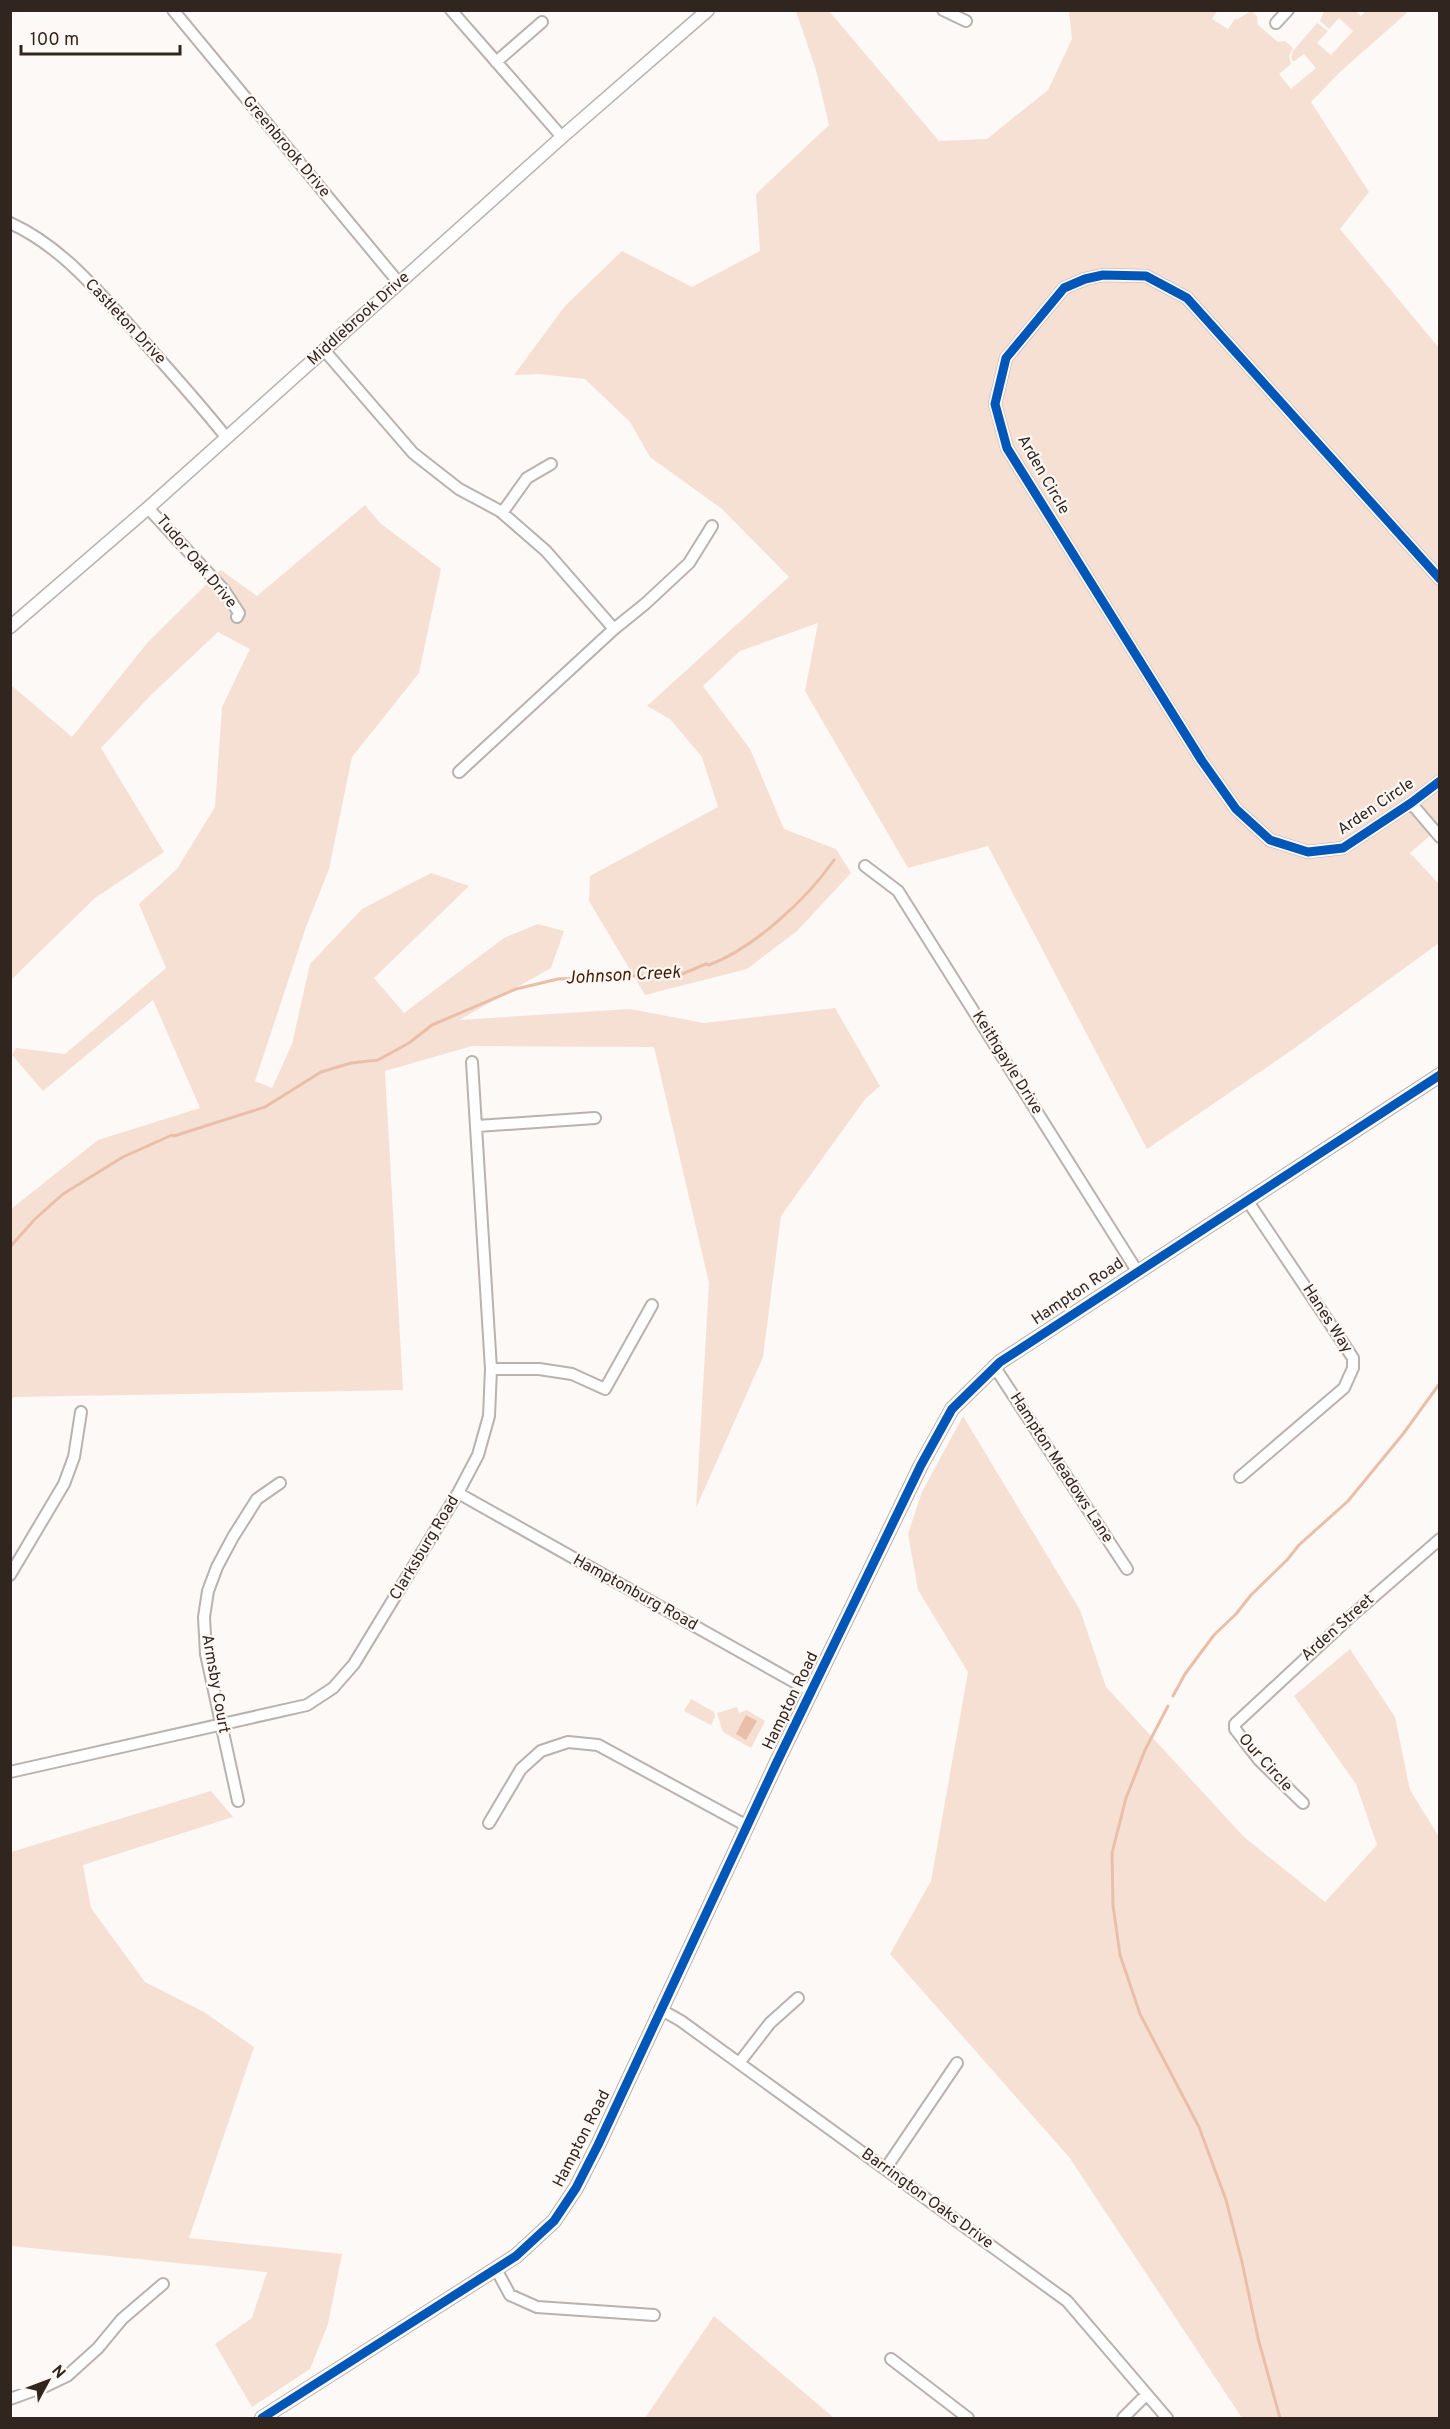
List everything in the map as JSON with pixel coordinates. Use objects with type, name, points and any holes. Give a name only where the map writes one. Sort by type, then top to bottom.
[{"type":"main road","name":"Hampton Road","points":[[262,2418],[516,2256],[554,2221],[576,2188],[598,2145],[747,1826],[921,1465],[952,1409],[994,1366],[1440,1075]]},
{"type":"street","points":[[452,10],[562,137]]},
{"type":"street","name":"Middlebrook Drive","points":[[10,627],[148,508],[562,137],[708,10]]},
{"type":"street","points":[[943,10],[966,21]]},
{"type":"street","points":[[1276,23],[1288,10]]},
{"type":"street","name":"Greenbrook Drive","points":[[177,12],[399,283]]},
{"type":"street","points":[[496,62],[542,22]]},
{"type":"street","name":"Castleton Drive","points":[[10,223],[24,229],[73,265],[198,401],[226,437]]},
{"type":"street","name":"Arden Circle","points":[[1440,579],[1187,298],[1146,276],[1103,275],[1064,288],[1006,358],[995,404],[1006,448],[1202,761],[1236,809],[1270,840],[1308,852],[1343,848],[1440,781]]},
{"type":"street","points":[[324,350],[413,453],[459,489],[502,513],[546,551],[614,629]]},
{"type":"street","points":[[502,513],[528,478],[551,464]]},
{"type":"street","name":"Tudor Oak Drive","points":[[148,508],[224,590],[239,613],[237,617]]},
{"type":"street","points":[[459,771],[688,563],[712,526]]},
{"type":"street","name":"Arden Circle","points":[[1411,803],[1440,837]]},
{"type":"street","name":"Keithgayle Drive","points":[[865,866],[898,891],[1137,1271]]},
{"type":"street","name":"Clarksburg Road","points":[[10,1772],[307,1705],[333,1688],[354,1664],[458,1493],[478,1455],[489,1416],[491,1369],[472,1062]]},
{"type":"street","points":[[477,1126],[595,1119]]},
{"type":"street","name":"Hanes Way","points":[[1240,1477],[1344,1388],[1353,1368],[1353,1358],[1247,1200]]},
{"type":"street","points":[[491,1369],[539,1369],[572,1374],[605,1389],[652,1305]]},
{"type":"street","name":"Hampton Meadows Lane","points":[[994,1366],[1128,1569]]},
{"type":"street","points":[[12,1570],[64,1484],[74,1457],[81,1412]]},
{"type":"street","name":"Armsby Court","points":[[238,1801],[206,1654],[204,1617],[208,1591],[216,1567],[257,1499],[280,1483]]},
{"type":"street","name":"Hamptonburg Road","points":[[458,1493],[812,1692]]},
{"type":"street","name":"Arden Street","points":[[1238,1720],[1349,1617],[1440,1539]]},
{"type":"street","name":"Our Circle","points":[[1238,1720],[1235,1729],[1259,1760],[1303,1803]]},
{"type":"street","points":[[489,1823],[521,1768],[541,1751],[568,1742],[598,1745],[747,1826]]},
{"type":"street","points":[[739,2063],[770,2023],[798,1998]]},
{"type":"street","name":"Barrington Oaks Drive","points":[[660,2009],[886,2168],[1067,2301],[1167,2418]]},
{"type":"street","points":[[886,2168],[957,2063]]},
{"type":"street","points":[[496,2269],[510,2295],[537,2307],[654,2315]]},
{"type":"street","points":[[10,2399],[67,2376],[98,2348],[122,2319],[164,2284]]},
{"type":"street","points":[[891,2360],[968,2418]]},
{"type":"street","points":[[1123,2418],[1146,2395]]},
{"type":"shaded area","points":[[796,11],[829,11],[939,141],[987,139],[1048,90],[1072,39],[1069,11],[1217,11],[1212,19],[1228,29],[1235,19],[1251,11],[1257,16],[1258,25],[1278,42],[1285,41],[1293,48],[1289,56],[1291,64],[1279,74],[1291,89],[1316,68],[1304,54],[1293,62],[1291,57],[1293,51],[1317,23],[1328,31],[1317,43],[1331,55],[1353,31],[1339,18],[1329,29],[1320,21],[1324,11],[1355,11],[1361,16],[1366,11],[1409,11],[1340,72],[1311,102],[1369,192],[1340,229],[1439,348],[1439,828],[1410,853],[1439,884],[1439,943],[1292,1050],[1147,1149],[988,846],[908,868],[805,691],[818,623],[740,651],[703,686],[750,749],[784,829],[836,849],[851,873],[797,931],[747,969],[645,995],[589,901],[590,876],[718,807],[702,757],[670,719],[647,706],[789,577],[722,509],[650,457],[630,422],[585,379],[538,374],[514,375],[565,306],[622,251],[692,287],[760,251],[756,194],[829,125],[816,70]]},
{"type":"shaded area","points":[[365,505],[380,523],[441,569],[419,673],[352,757],[329,869],[306,927],[255,1081],[272,1088],[292,1044],[310,964],[362,909],[431,873],[469,886],[374,978],[404,1013],[504,938],[538,924],[564,931],[551,968],[459,1020],[630,1009],[704,1023],[835,1008],[880,1086],[865,1099],[781,1216],[763,1357],[696,1508],[709,1283],[654,1047],[472,1046],[385,1071],[403,1390],[14,1397],[11,1399],[11,1209],[98,1140],[200,1108],[153,1000],[43,1091],[12,1055],[16,1048],[65,1054],[166,968],[139,904],[177,869],[215,807],[222,707],[250,649],[218,632],[151,695],[101,748],[164,852],[95,898],[11,980],[11,685],[72,737],[147,643],[221,570],[257,596]]},
{"type":"shaded area","points":[[963,1416],[1080,1610],[1106,1687],[1244,1837],[1325,1902],[1377,1845],[1356,1784],[1294,1696],[1350,1649],[1395,1717],[1410,1790],[1439,1837],[1439,2418],[1242,2418],[1069,2157],[890,1954],[931,1881],[968,1672],[918,1590],[908,1534],[922,1492]]},
{"type":"shaded area","points":[[691,1699],[714,1712],[715,1717],[711,1725],[684,1711]]},
{"type":"shaded area","points":[[737,1707],[739,1713],[747,1710],[765,1721],[751,1748],[723,1732],[717,1713]]},
{"type":"shaded area","points":[[746,1715],[757,1721],[746,1740],[736,1734]]},
{"type":"shaded area","points":[[211,1791],[233,1817],[83,1865],[91,1908],[145,1982],[204,2012],[254,2047],[189,2238],[342,2254],[328,2324],[310,2369],[252,2407],[215,2344],[252,2318],[267,2272],[11,2246],[11,1852]]},
{"type":"shaded area","points":[[714,2316],[834,2418],[645,2418]]},
{"type":"waterway","name":"Johnson Creek","points":[[10,1247],[35,1219],[63,1194],[123,1157],[172,1135],[265,1107],[321,1072],[351,1063],[378,1060],[409,1043],[432,1025],[516,989],[558,979],[682,974],[706,964],[709,965],[744,947],[778,921],[823,875],[834,860]]},
{"type":"waterway","points":[[1173,1696],[1185,1674],[1214,1635],[1299,1545],[1348,1501],[1403,1434],[1440,1383]]},
{"type":"waterway","points":[[1168,1706],[1145,1750],[1126,1798],[1112,1853],[1113,1905],[1120,1955],[1140,2014],[1199,2127],[1226,2200],[1258,2338],[1280,2418]]},
{"type":"cycle path","points":[[1440,579],[1187,298],[1146,276],[1103,275],[1085,279],[1064,288],[1006,358],[995,404],[1007,448],[1202,761],[1236,809],[1270,840],[1308,852],[1343,848],[1440,781]]},
{"type":"cycle path","points":[[262,2418],[516,2256],[554,2221],[576,2188],[598,2145],[776,1764],[921,1465],[952,1409],[1000,1362],[1440,1075]]}]
